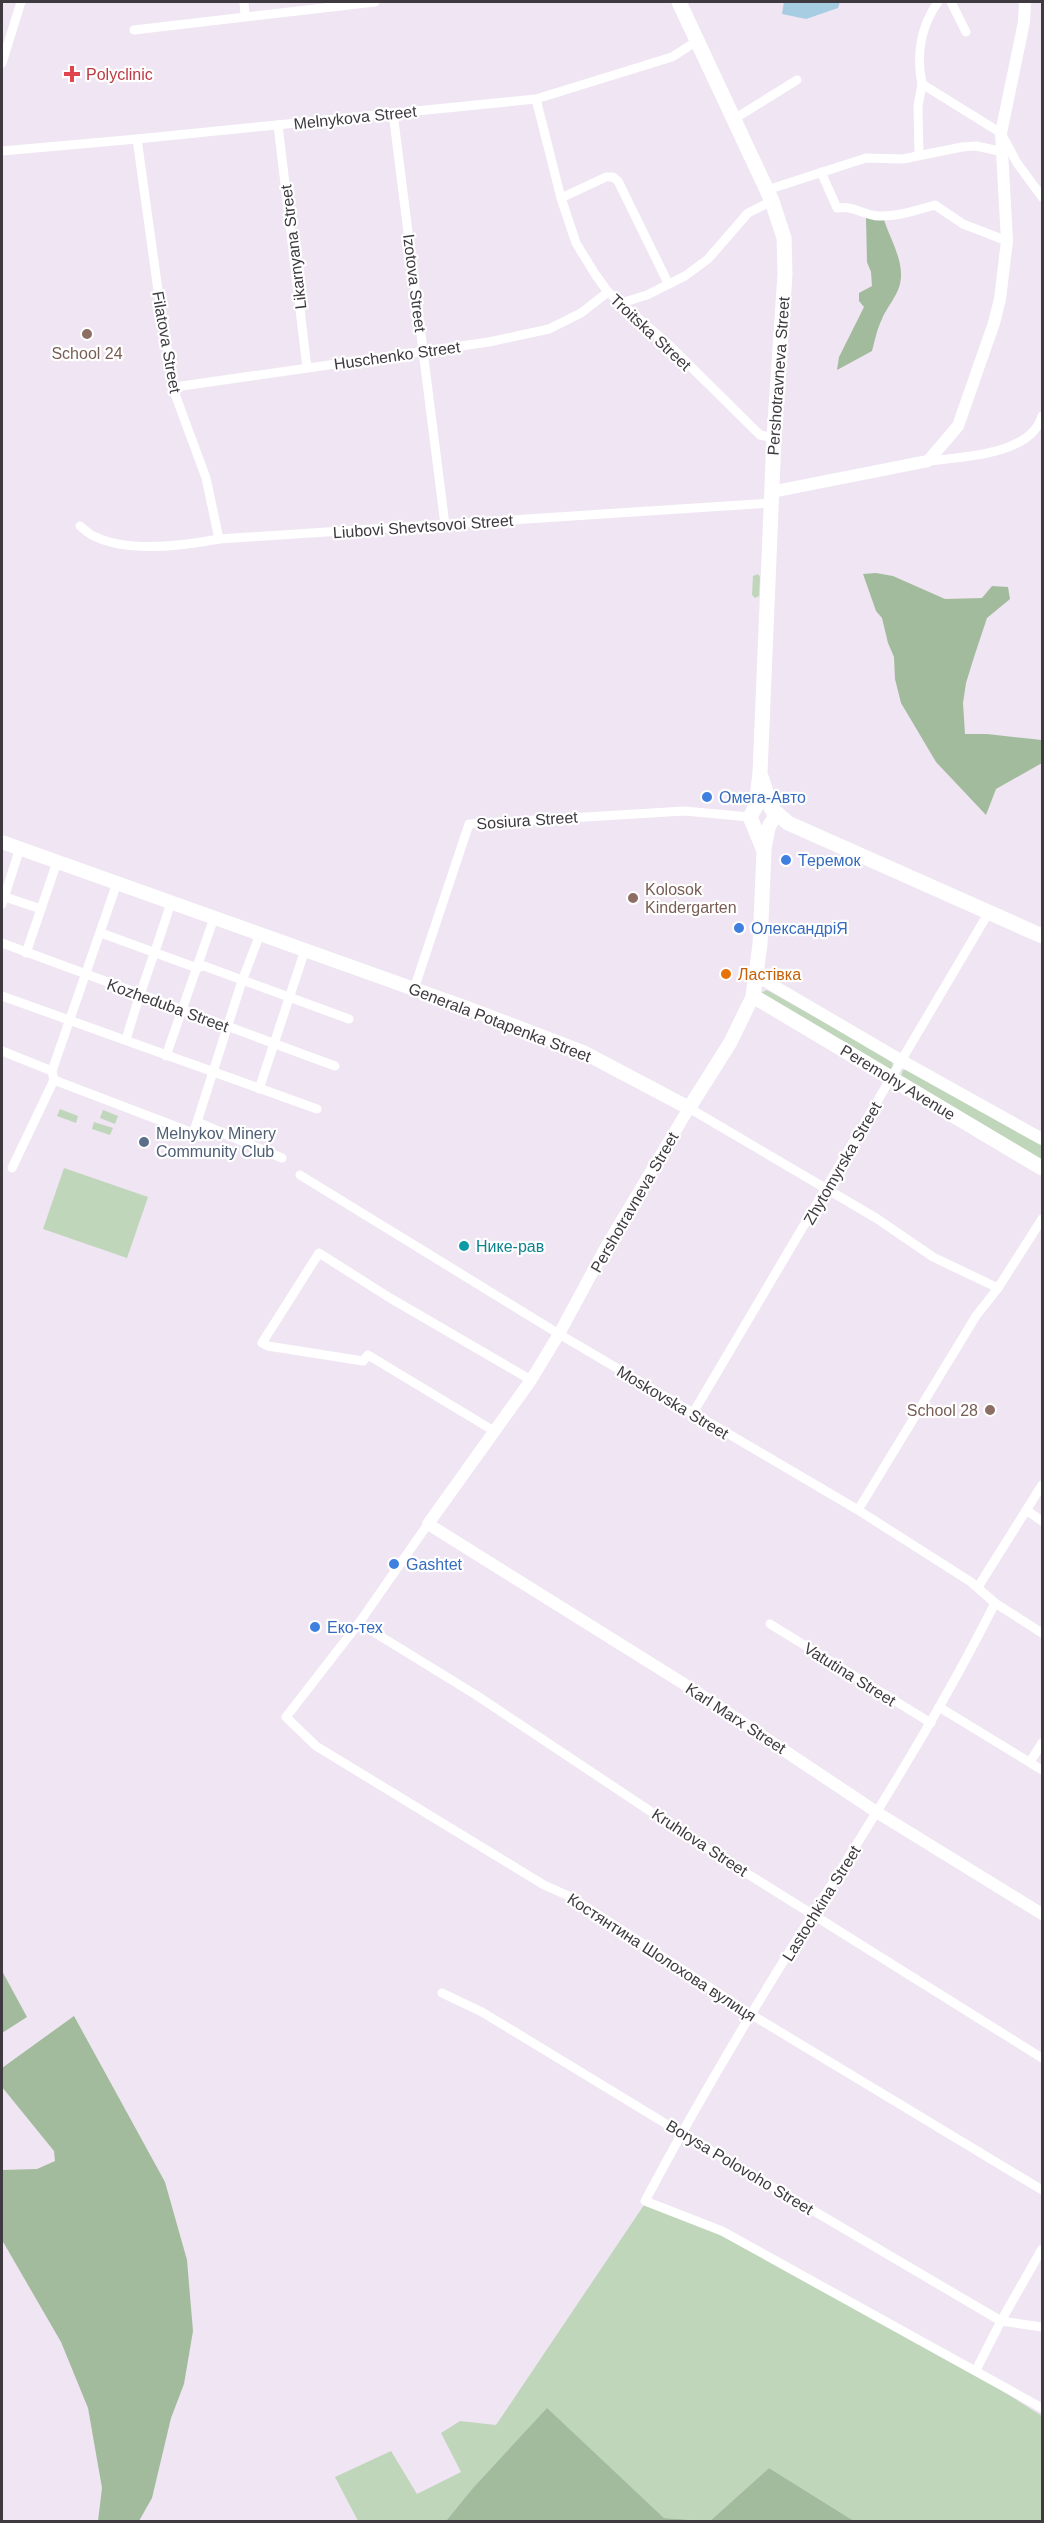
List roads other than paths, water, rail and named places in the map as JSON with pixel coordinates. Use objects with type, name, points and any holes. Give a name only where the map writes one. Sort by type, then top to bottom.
[{"type":"main road","name":"Pershotravneva Street","points":[[683,4],[697,41],[769,195],[784,238],[785,274],[774,438],[760,773],[752,815],[764,851]]},
{"type":"main road","name":"Pershotravneva Street","points":[[760,773],[772,810]]},
{"type":"main road","points":[[772,810],[774,821],[769,826],[759,828],[752,815],[764,804],[772,810],[788,823],[811,834],[1042,936]]},
{"type":"main road","name":"Pershotravneva Street","points":[[689,1108],[730,1043],[753,996],[757,976],[764,851],[769,826]]},
{"type":"main road","name":"Generala Potapenka Street","points":[[2,842],[305,950],[415,985],[583,1052],[689,1108]]},
{"type":"main road","name":"Peremohy Avenue","points":[[753,996],[1042,1168]]},
{"type":"street","points":[[2,63],[4,44],[21,2]]},
{"type":"street","points":[[244,2],[244,15]]},
{"type":"street","points":[[134,30],[244,15],[375,2]]},
{"type":"street","points":[[919,155],[918,106],[922,84],[919,67],[920,45],[932,10],[938,2]]},
{"type":"street","points":[[951,2],[966,32]]},
{"type":"street","points":[[928,461],[958,426],[994,323],[1007,241],[1004,152],[1001,133],[1024,22],[1025,2]]},
{"type":"street","name":"Melnykova Street","points":[[2,151],[537,99],[672,57],[697,41]]},
{"type":"street","points":[[734,119],[797,80]]},
{"type":"street","points":[[922,84],[1001,133],[1017,163],[1042,196]]},
{"type":"street","name":"Troitska Street","points":[[537,99],[561,198],[576,243],[608,292],[670,346],[760,435],[774,438]]},
{"type":"street","name":"Izotova Street","points":[[393,113],[445,525]]},
{"type":"street","name":"Likarnyana Street","points":[[278,125],[308,368]]},
{"type":"street","name":"Filatova Street","points":[[137,139],[161,312],[175,387],[207,478],[219,539]]},
{"type":"street","points":[[621,303],[647,295],[686,276],[700,266],[748,213],[769,195],[821,172],[866,158],[903,159],[962,147],[976,146],[1004,152]]},
{"type":"street","points":[[821,172],[837,208],[845,207],[878,216],[911,212],[935,205],[963,224],[1007,241]]},
{"type":"street","points":[[561,198],[606,177],[613,177],[618,181],[668,284]]},
{"type":"street","name":"Huschenko Street","points":[[175,387],[489,342],[549,329],[581,314],[608,292]]},
{"type":"street","name":"Liubovi Shevtsovoi Street","points":[[80,526],[95,537],[128,545],[183,546],[219,539],[445,525],[771,498],[928,461],[1019,444],[1034,433],[1042,416]]},
{"type":"street","name":"Sosiura Street","points":[[415,985],[469,824],[684,811],[752,815]]},
{"type":"street","points":[[20,848],[2,899],[41,909]]},
{"type":"street","points":[[26,953],[57,862]]},
{"type":"street","points":[[2,1171],[12,1168],[53,1076],[117,883]]},
{"type":"street","points":[[126,1040],[138,993],[156,952],[171,902]]},
{"type":"street","name":"Zhytomyrska Street","points":[[693,1413],[827,1190],[989,912]]},
{"type":"street","points":[[166,1056],[214,918]]},
{"type":"street","points":[[101,933],[197,968],[204,966],[348,1019]]},
{"type":"street","points":[[2,1051],[53,1076],[193,1133],[242,981],[260,934]]},
{"type":"street","name":"Kozheduba Street","points":[[2,943],[335,1066]]},
{"type":"street","points":[[259,1089],[305,950]]},
{"type":"street","name":"Peremohy Avenue","points":[[757,976],[1042,1139]]},
{"type":"street","points":[[2,996],[317,1109]]},
{"type":"street","name":"Generala Potapenka Street","points":[[689,1108],[876,1218],[933,1257],[998,1288]]},
{"type":"street","name":"Pershotravneva Street","points":[[428,1524],[531,1380],[559,1334],[607,1245],[689,1108]]},
{"type":"street","points":[[197,1122],[282,1158]]},
{"type":"street","points":[[2,1165],[12,1168]]},
{"type":"street","name":"Moskovska Street","points":[[300,1175],[559,1334],[858,1510],[978,1587],[995,1604],[1042,1633]]},
{"type":"street","points":[[858,1510],[976,1316],[998,1288],[1042,1219]]},
{"type":"street","points":[[494,1431],[368,1354],[363,1361],[261,1343],[319,1252],[390,1298],[531,1380]]},
{"type":"street","points":[[978,1587],[1042,1485]]},
{"type":"street","points":[[1026,1510],[1042,1521]]},
{"type":"street","points":[[359,1623],[428,1524]]},
{"type":"street","name":"Karl Marx Street","points":[[428,1524],[698,1693],[878,1813],[1042,1914]]},
{"type":"street","name":"Lastochkina Street","points":[[976,2370],[722,2230],[645,2201],[681,2133],[931,1723],[995,1604]]},
{"type":"street","name":"Костянтина Шолохова вулиця","points":[[359,1623],[286,1717],[316,1746],[544,1885],[571,1897],[752,2015],[1042,2190]]},
{"type":"street","name":"Kruhlova Street","points":[[359,1623],[485,1701],[812,1915],[1042,2058]]},
{"type":"street","name":"Vatutina Street","points":[[770,1624],[931,1723]]},
{"type":"street","points":[[939,1707],[1042,1770]]},
{"type":"street","points":[[1030,1762],[1042,1743]]},
{"type":"street","name":"Borysa Polovoho Street","points":[[442,1993],[482,2012],[681,2133],[1000,2321],[1042,2327]]},
{"type":"street","points":[[1042,2248],[1000,2321],[976,2370],[1042,2408]]},
{"type":"water","points":[[784,2],[840,2],[838,8],[806,19],[782,14]]},
{"type":"place","name":"Polyclinic","points":[[72,74]]},
{"type":"place","name":"School 24","points":[[87,334]]},
{"type":"place","name":"Омега-Авто","points":[[707,797]]},
{"type":"place","name":"Теремок","points":[[786,860]]},
{"type":"place","name":"Kolosok Kindergarten","points":[[633,898]]},
{"type":"place","name":"ОлександріЯ","points":[[739,928]]},
{"type":"place","name":"Ластівка","points":[[726,974]]},
{"type":"place","name":"Melnykov Minery Community Club","points":[[144,1142]]},
{"type":"place","name":"Нике-рав","points":[[464,1246]]},
{"type":"place","name":"School 28","points":[[990,1410]]},
{"type":"place","name":"Gashtet","points":[[394,1564]]},
{"type":"place","name":"Еко-тех","points":[[315,1627]]}]
